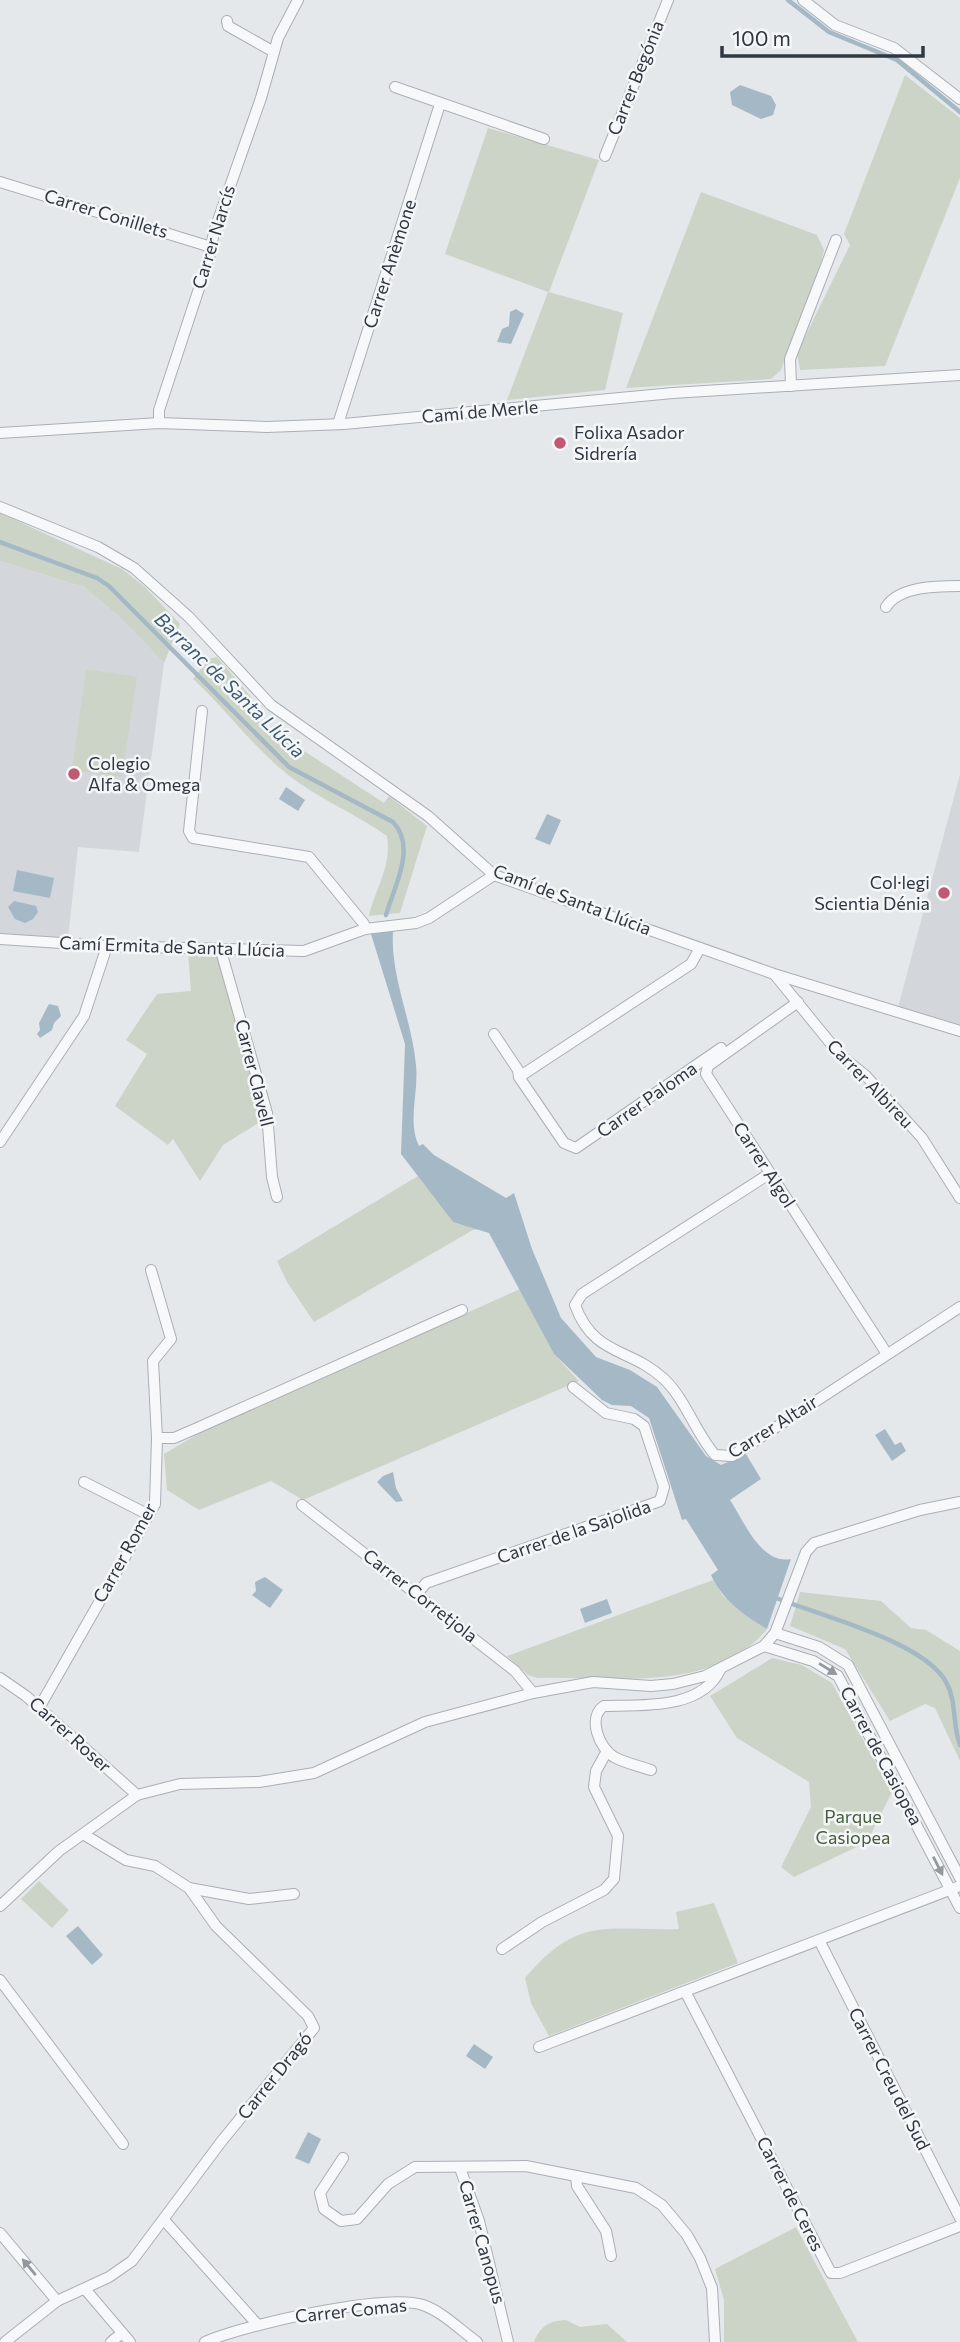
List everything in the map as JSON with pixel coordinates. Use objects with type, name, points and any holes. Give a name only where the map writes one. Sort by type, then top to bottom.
[{"type":"street","name":"Carrer Narcís","points":[[159,423],[159,410],[274,52],[298,0]]},
{"type":"street","name":"Carrer Begónia","points":[[605,156],[668,0]]},
{"type":"street","points":[[803,0],[835,25],[894,48],[960,99]]},
{"type":"street","points":[[227,21],[228,26],[274,52]]},
{"type":"street","points":[[395,87],[544,139]]},
{"type":"street","name":"Carrer Anèmone","points":[[338,424],[440,104]]},
{"type":"street","name":"Carrer Conillets","points":[[0,182],[211,247]]},
{"type":"street","points":[[791,386],[790,359],[836,240]]},
{"type":"street","name":"Camí de Merle","points":[[0,433],[159,423],[267,427],[338,424],[673,393],[960,375]]},
{"type":"street","name":"Camí de Santa Llúcia","points":[[0,507],[112,554],[134,568],[189,617],[271,705],[428,816],[494,875],[774,974],[960,1031]]},
{"type":"street","points":[[886,607],[899,595],[932,587],[960,586]]},
{"type":"street","points":[[202,711],[191,835],[196,840],[309,856],[364,924],[365,929]]},
{"type":"street","name":"Camí Ermita de Santa Llúcia","points":[[0,939],[221,951],[304,951],[365,929],[416,923],[429,918],[494,875]]},
{"type":"street","points":[[0,1142],[84,1016],[107,946]]},
{"type":"street","points":[[519,1077],[691,964],[700,948]]},
{"type":"street","name":"Carrer Clavell","points":[[221,951],[267,1113],[276,1197]]},
{"type":"street","name":"Carrer Albireu","points":[[774,974],[841,1056],[866,1076],[922,1138],[960,1198]]},
{"type":"street","name":"Carrer Paloma","points":[[494,1034],[518,1070],[519,1077],[564,1143],[576,1149],[796,1000]]},
{"type":"street","name":"Carrer Algol","points":[[796,1000],[706,1069],[769,1174],[887,1354]]},
{"type":"street","name":"Carrer Altair","points":[[769,1174],[582,1294],[575,1305],[579,1315],[605,1347],[638,1360],[664,1379],[710,1451],[720,1458],[732,1456],[960,1307]]},
{"type":"street","name":"Carrer Romer","points":[[39,1708],[149,1515],[158,1487],[153,1361],[170,1339],[151,1269]]},
{"type":"street","points":[[158,1438],[174,1438],[462,1310]]},
{"type":"street","name":"Carrer de la Sajolida","points":[[418,1593],[426,1583],[660,1501],[664,1487],[643,1426],[628,1418],[606,1413],[573,1387]]},
{"type":"street","points":[[84,1482],[149,1515]]},
{"type":"street","points":[[0,1906],[59,1851],[137,1795],[180,1784],[259,1782],[314,1773],[425,1722],[533,1693],[593,1682],[673,1684],[720,1670],[764,1646],[778,1629],[806,1552],[814,1543],[920,1510],[960,1502]]},
{"type":"street","name":"Carrer Corretjola","points":[[302,1505],[515,1671],[533,1693]]},
{"type":"street","name":"Carrer de Casiopea","points":[[778,1629],[820,1647],[848,1665],[960,1878]]},
{"type":"street","name":"Carrer de Casiopea","points":[[764,1646],[813,1661],[838,1676],[955,1888],[960,1908]]},
{"type":"street","points":[[651,1770],[613,1757],[607,1751],[594,1721],[598,1709],[604,1706],[678,1700],[714,1683],[720,1670]]},
{"type":"street","name":"Carrer Roser","points":[[0,1678],[39,1708],[137,1795]]},
{"type":"street","points":[[502,1948],[542,1922],[604,1890],[612,1882],[618,1836],[594,1787],[596,1771],[607,1751]]},
{"type":"street","name":"Carrer Dragó","points":[[5,2342],[57,2301],[132,2261],[221,2142],[314,2028],[308,2016],[216,1926],[189,1888],[155,1866],[126,1860],[83,1834]]},
{"type":"street","points":[[189,1888],[249,1899],[294,1894]]},
{"type":"street","points":[[539,2047],[955,1888]]},
{"type":"street","name":"Carrer Creu del Sud","points":[[819,1940],[960,2218]]},
{"type":"street","points":[[0,1980],[123,2144]]},
{"type":"street","name":"Carrer de Ceres","points":[[686,1993],[831,2273],[840,2273],[960,2226]]},
{"type":"street","points":[[343,2158],[320,2193],[324,2209],[341,2221],[358,2219],[387,2184],[415,2167],[460,2168]]},
{"type":"street","name":"Carrer Canopus","points":[[508,2342],[480,2221],[460,2168],[509,2165],[636,2188],[655,2199],[694,2247],[712,2288],[715,2342]]},
{"type":"street","points":[[576,2176],[577,2186],[606,2231],[611,2256]]},
{"type":"street","points":[[164,2220],[257,2323]]},
{"type":"street","points":[[0,2233],[57,2301]]},
{"type":"street","points":[[85,2288],[130,2342]]},
{"type":"street","name":"Carrer Comas","points":[[205,2342],[257,2323],[410,2303],[437,2312],[477,2342]]},
{"type":"street","points":[[111,2342],[122,2333]]},
{"type":"shaded area","name":"Colegio Alfa & Omega","points":[[0,561],[84,587],[121,618],[164,663],[139,852],[78,847],[68,938],[0,933]]},
{"type":"shaded area","name":"Col·legi Scientia Dénia","points":[[960,774],[960,1025],[897,1011]]},
{"type":"green space","points":[[905,75],[960,118],[960,178],[885,366],[800,370],[797,353],[850,245],[844,234]]},
{"type":"green space","points":[[488,128],[599,160],[549,292],[623,313],[605,390],[507,400],[548,292],[445,254]]},
{"type":"green space","points":[[701,192],[817,235],[824,250],[781,370],[771,379],[626,388]]},
{"type":"green space","points":[[0,513],[122,569],[145,587],[180,624],[164,663],[121,618],[84,587],[0,561]]},
{"type":"green space","points":[[217,657],[252,698],[247,712],[252,717],[384,803],[389,796],[427,826],[400,913],[369,916],[385,867],[387,836],[293,779],[258,747],[193,679],[208,659]]},
{"type":"green space","points":[[86,669],[137,677],[122,777],[72,770]]},
{"type":"green space","points":[[188,952],[217,954],[265,1119],[223,1145],[200,1181],[173,1139],[168,1145],[115,1106],[147,1054],[126,1040],[157,994],[191,991]]},
{"type":"green space","points":[[418,1176],[453,1222],[483,1229],[473,1230],[314,1322],[287,1282],[277,1261]]},
{"type":"green space","points":[[520,1289],[554,1354],[579,1381],[303,1500],[271,1481],[199,1510],[167,1490],[164,1454],[203,1431]]},
{"type":"green space","points":[[713,1580],[723,1596],[767,1629],[745,1650],[720,1664],[691,1673],[660,1677],[537,1678],[528,1675],[507,1656]]},
{"type":"green space","points":[[800,1592],[881,1601],[911,1628],[926,1630],[960,1651],[960,1761],[935,1708],[925,1704],[890,1721],[845,1649],[790,1626]]},
{"type":"green space","name":"Parque Casiopea","points":[[772,1658],[802,1665],[832,1683],[892,1792],[867,1842],[794,1877],[781,1867],[811,1807],[809,1782],[737,1738],[710,1696]]},
{"type":"green space","points":[[39,1881],[69,1910],[52,1928],[21,1899]]},
{"type":"green space","points":[[714,1903],[738,1963],[549,2036],[531,2003],[525,1978],[561,1944],[578,1935],[594,1931],[679,1929],[676,1912]]},
{"type":"green space","points":[[796,2227],[858,2342],[724,2342],[724,2300],[715,2269]]},
{"type":"green space","points":[[566,2320],[580,2327],[607,2324],[627,2342],[534,2342],[546,2325]]},
{"type":"water","points":[[740,85],[771,96],[776,105],[773,115],[761,119],[732,105],[730,92]]},
{"type":"water","points":[[516,309],[524,314],[511,344],[497,342],[502,329],[509,326],[510,312]]},
{"type":"water","points":[[286,787],[305,800],[298,811],[279,799]]},
{"type":"water","points":[[547,814],[561,820],[550,845],[535,839]]},
{"type":"water","points":[[17,870],[54,878],[50,898],[13,891]]},
{"type":"water","points":[[14,901],[36,906],[38,912],[33,919],[25,923],[15,919],[8,907]]},
{"type":"water","points":[[393,931],[395,965],[414,1048],[414,1127],[419,1146],[423,1144],[434,1155],[506,1198],[514,1193],[532,1249],[561,1318],[596,1357],[630,1370],[657,1387],[706,1456],[721,1465],[746,1454],[761,1479],[730,1500],[762,1549],[780,1559],[791,1559],[767,1629],[734,1606],[716,1584],[711,1575],[718,1570],[686,1519],[682,1520],[649,1418],[631,1406],[612,1405],[602,1400],[554,1354],[489,1233],[453,1222],[401,1154],[405,1044],[371,934]]},
{"type":"water","points":[[49,1004],[58,1006],[61,1016],[54,1023],[52,1030],[40,1038],[37,1034],[40,1030],[39,1023]]},
{"type":"water","points":[[885,1429],[895,1445],[901,1442],[906,1451],[892,1461],[875,1435]]},
{"type":"water","points":[[393,1472],[396,1488],[403,1501],[396,1502],[377,1482]]},
{"type":"water","points":[[265,1577],[283,1590],[270,1608],[252,1595],[256,1591],[255,1582]]},
{"type":"water","points":[[607,1599],[612,1613],[585,1623],[580,1609]]},
{"type":"water","points":[[78,1926],[103,1955],[92,1965],[66,1936]]},
{"type":"water","points":[[474,2044],[493,2057],[485,2069],[466,2056]]},
{"type":"water","points":[[308,2132],[321,2139],[309,2164],[295,2158]]},
{"type":"waterway","points":[[788,0],[829,32],[897,60],[960,112]]},
{"type":"waterway","name":"Barranc de Santa Llúcia","points":[[0,542],[97,578],[109,586],[289,767],[393,822],[400,832],[403,855],[402,867],[386,915]]},
{"type":"waterway","name":"Barranc de Santa Llúcia","points":[[774,1597],[868,1631],[916,1654],[934,1667],[949,1689],[960,1745]]},
{"type":"place","name":"Folixa Asador Sidrería","points":[[560,443]]},
{"type":"place","name":"Colegio Alfa & Omega","points":[[74,774]]},
{"type":"place","name":"Col·legi Scientia Dénia","points":[[944,893]]}]
